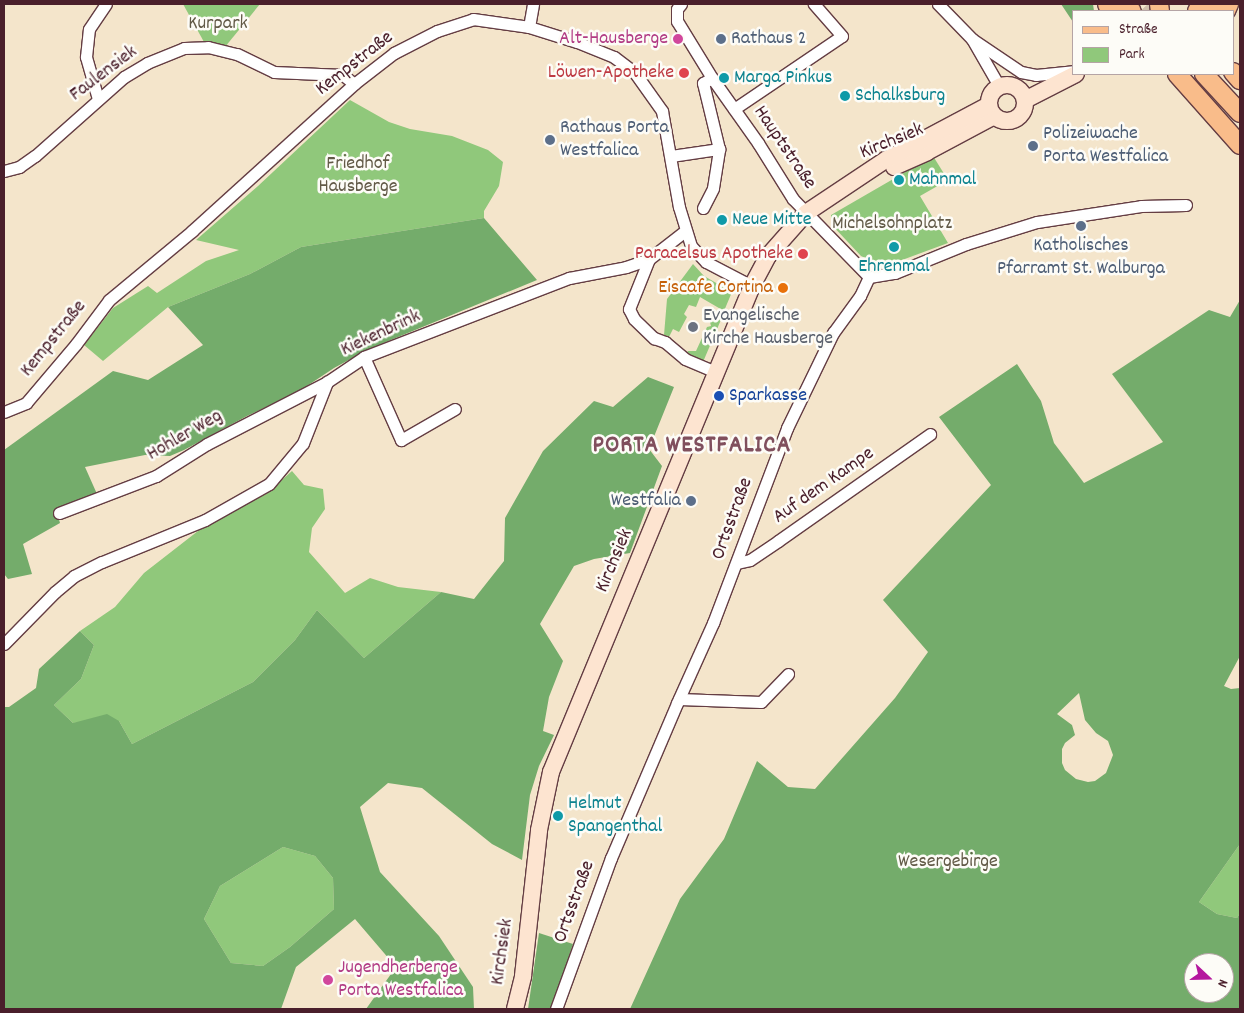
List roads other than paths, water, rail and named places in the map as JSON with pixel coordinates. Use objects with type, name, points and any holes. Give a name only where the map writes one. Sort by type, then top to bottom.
[{"type":"main road","points":[[1199,10],[1212,4]]},
{"type":"main road","points":[[1025,100],[1074,75]]},
{"type":"main road","points":[[1176,75],[1240,145]]},
{"type":"main road","points":[[1205,75],[1240,113]]},
{"type":"main road","points":[[999,86],[1015,86],[1023,94],[1025,100],[1023,111],[1014,119],[1004,121],[991,111],[991,94],[999,86]]},
{"type":"main road","name":"Kirchsiek","points":[[515,1009],[523,976],[539,830],[551,772],[752,286],[768,256],[806,213],[887,159],[991,111]]},
{"type":"street","points":[[98,99],[86,57],[89,29],[106,4]]},
{"type":"street","points":[[529,28],[533,4]]},
{"type":"street","name":"Hauptstraße","points":[[681,4],[677,9],[677,21],[712,78],[793,199],[869,277]]},
{"type":"street","points":[[734,109],[842,36],[814,4]]},
{"type":"street","points":[[938,4],[972,39],[1021,72],[1036,75],[1072,71]]},
{"type":"street","name":"Kempstraße","points":[[4,412],[26,403],[76,344],[109,300],[192,231],[354,84],[394,53],[437,31],[472,19],[529,28],[577,42],[614,58],[635,73],[662,111],[679,207],[691,246],[706,262],[752,286]]},
{"type":"street","points":[[972,39],[999,86]]},
{"type":"street","name":"Faulensiek","points":[[4,171],[19,167],[35,156],[124,77],[147,62],[184,48],[208,47],[237,54],[274,72],[343,75],[354,84]]},
{"type":"street","points":[[702,208],[713,188],[719,149],[704,83],[712,78]]},
{"type":"street","points":[[671,156],[719,149]]},
{"type":"street","points":[[869,277],[895,273],[966,244],[1037,222],[1141,206],[1186,205]]},
{"type":"street","name":"Kiekenbrink","points":[[4,644],[55,592],[74,576],[102,562],[205,520],[269,484],[303,443],[327,382],[364,357],[569,278],[626,267],[649,259],[685,231]]},
{"type":"street","points":[[649,259],[629,309],[634,319],[654,338],[664,342],[685,359],[716,372]]},
{"type":"street","name":"Ortsstraße","points":[[556,1009],[611,858],[713,623],[787,428],[833,333],[860,296],[869,277]]},
{"type":"street","points":[[364,357],[401,440],[455,409]]},
{"type":"street","name":"Hohler Weg","points":[[59,514],[156,476],[207,444],[327,382]]},
{"type":"street","name":"Auf dem Kampe","points":[[737,563],[750,560],[930,434]]},
{"type":"street","points":[[679,698],[762,702],[788,674]]},
{"type":"tunnel","points":[[1148,4],[1153,10]]},
{"type":"place","name":"Alt-Hausberge","points":[[678,39]]},
{"type":"place","name":"Rathaus 2","points":[[721,39]]},
{"type":"place","name":"Löwen-Apotheke","points":[[684,73]]},
{"type":"place","name":"Marga Pinkus","points":[[724,78]]},
{"type":"place","name":"Schalksburg","points":[[845,96]]},
{"type":"place","name":"Rathaus Porta Westfalica","points":[[550,140]]},
{"type":"place","name":"Polizeiwache Porta Westfalica","points":[[1033,146]]},
{"type":"place","name":"Mahnmal","points":[[899,180]]},
{"type":"place","name":"Neue Mitte","points":[[722,220]]},
{"type":"place","name":"Katholisches Pfarramt St. Walburga","points":[[1081,226]]},
{"type":"place","name":"Ehrenmal","points":[[894,247]]},
{"type":"place","name":"Paracelsus Apotheke","points":[[803,254]]},
{"type":"place","name":"Eiscafe Cortina","points":[[783,288]]},
{"type":"place","name":"Evangelische Kirche Hausberge","points":[[693,327]]},
{"type":"place","name":"Sparkasse","points":[[719,396]]},
{"type":"place","name":"Westfalia","points":[[691,501]]},
{"type":"place","name":"Helmut Spangenthal","points":[[558,816]]},
{"type":"place","name":"Jugendherberge Porta Westfalica","points":[[328,980]]},
{"type":"district","name":"PORTA WESTFALICA","points":[[692,446]]},
{"type":"park label","name":"Kurpark","points":[[218,24]]},
{"type":"park label","name":"Friedhof Hausberge","points":[[358,176]]},
{"type":"park label","name":"Michelsohnplatz","points":[[892,224]]},
{"type":"park label","name":"Wesergebirge","points":[[948,862]]}]
